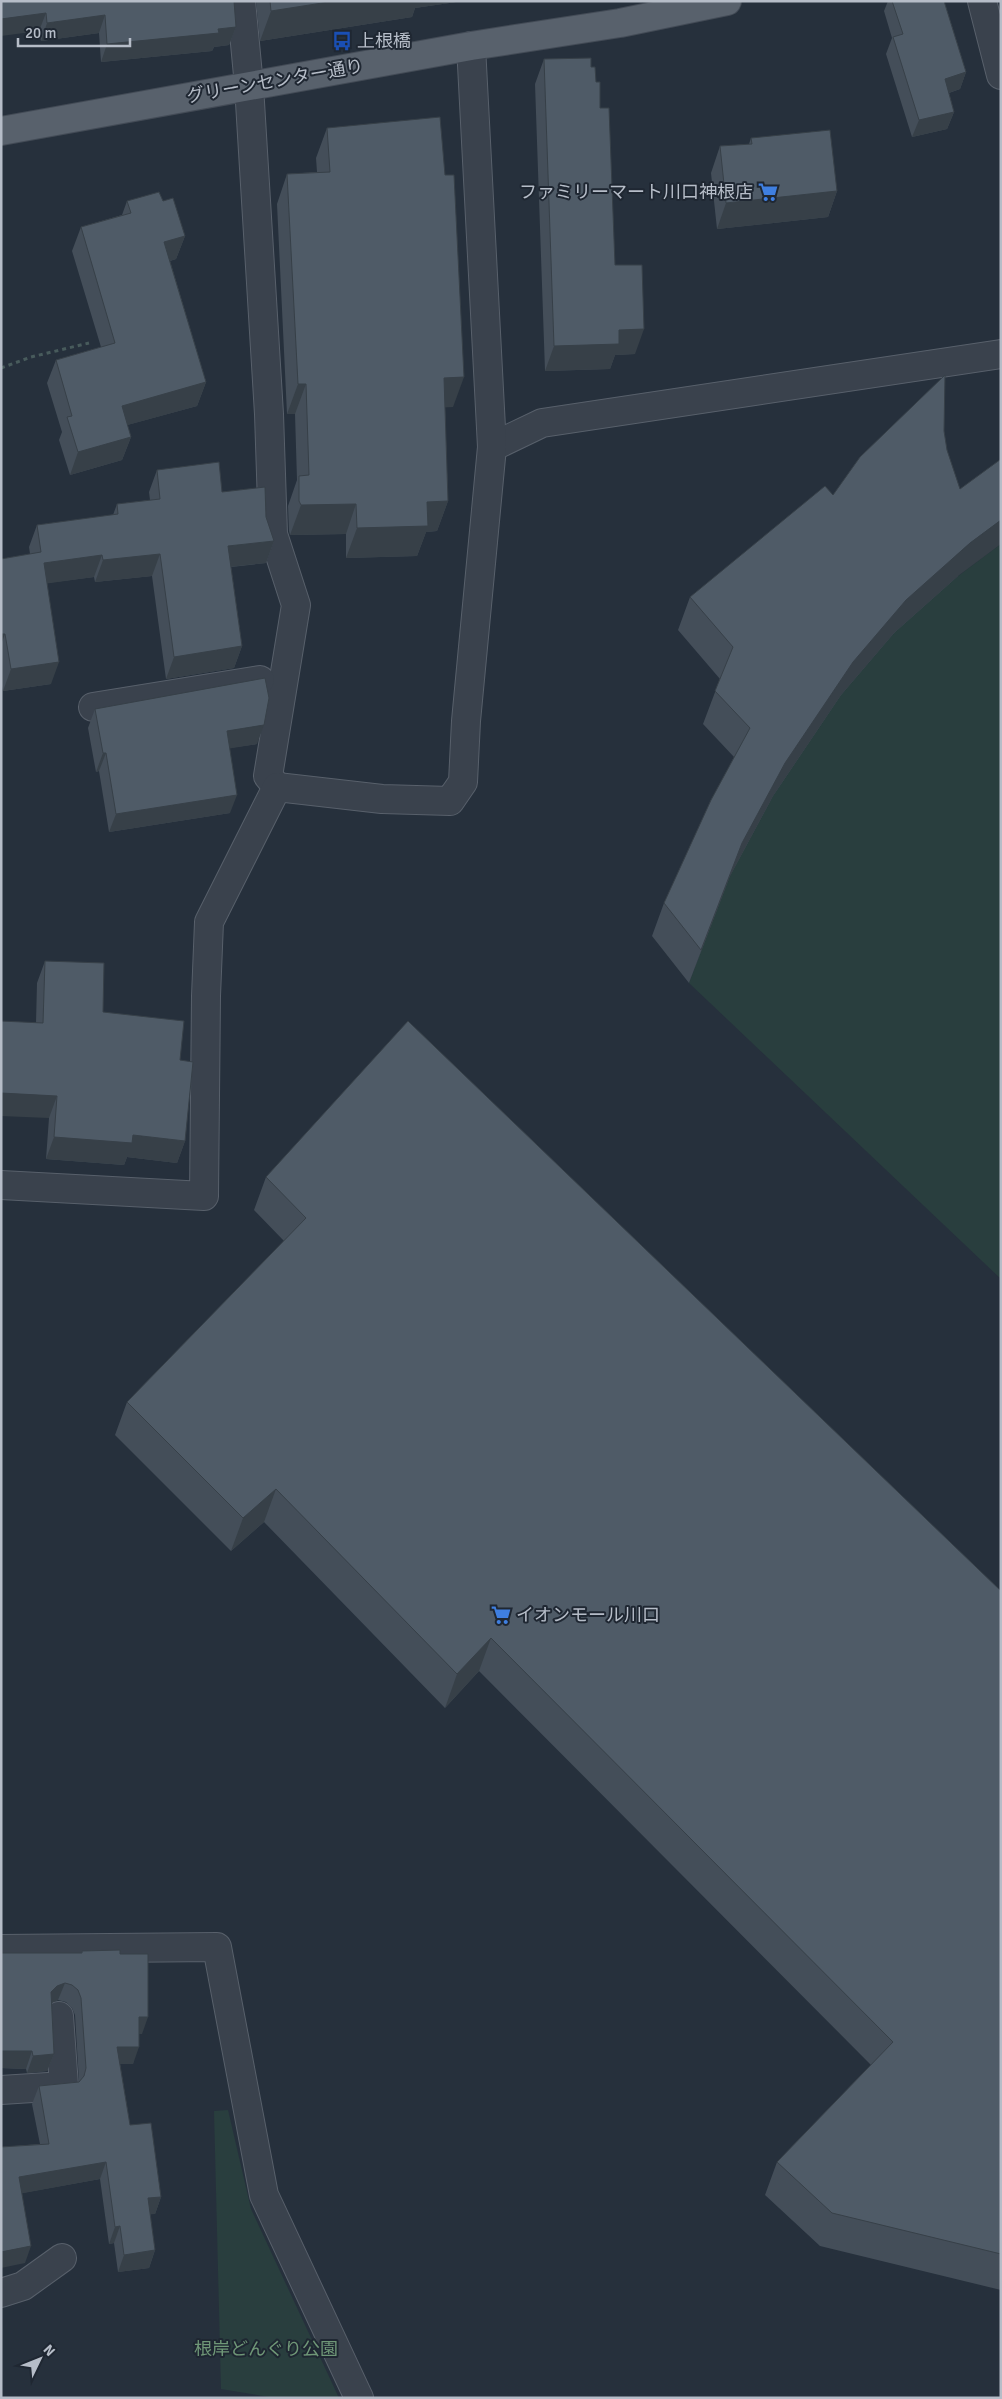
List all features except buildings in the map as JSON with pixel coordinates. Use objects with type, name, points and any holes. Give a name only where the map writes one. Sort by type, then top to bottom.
[{"type":"main road","name":"グリーンセンター通り","points":[[1,130],[471,46],[620,23],[727,1]]},
{"type":"street","points":[[241,1],[249,86],[269,414],[273,534],[296,605],[268,776],[277,787],[382,799],[450,800],[463,782],[466,721],[492,447],[471,46]]},
{"type":"street","points":[[982,1],[1001,75]]},
{"type":"street","points":[[492,447],[542,423],[1001,354]]},
{"type":"street","points":[[93,707],[285,676]]},
{"type":"street","points":[[1,1185],[204,1196],[206,996],[209,922],[277,787]]},
{"type":"street","points":[[1,1949],[217,1946],[264,2195],[359,2398]]},
{"type":"street","points":[[1,2090],[64,2086],[59,2016]]},
{"type":"street","points":[[1,2293],[23,2286],[62,2258]]},
{"type":"path","points":[[1,368],[31,356],[90,343]]},
{"type":"green space","points":[[1001,544],[1001,1279],[689,983],[725,887],[747,842],[783,779],[824,717],[893,633],[946,586]]},
{"type":"green space","name":"根岸どんぐり公園","points":[[228,2110],[251,2209],[339,2398],[275,2398],[221,2389],[214,2111]]},
{"type":"place","name":"上根橋","points":[[342,41]]},
{"type":"place","name":"ファミリーマート川口神根店","points":[[768,192]]},
{"type":"place","name":"イオンモール川口","points":[[501,1615]]}]
